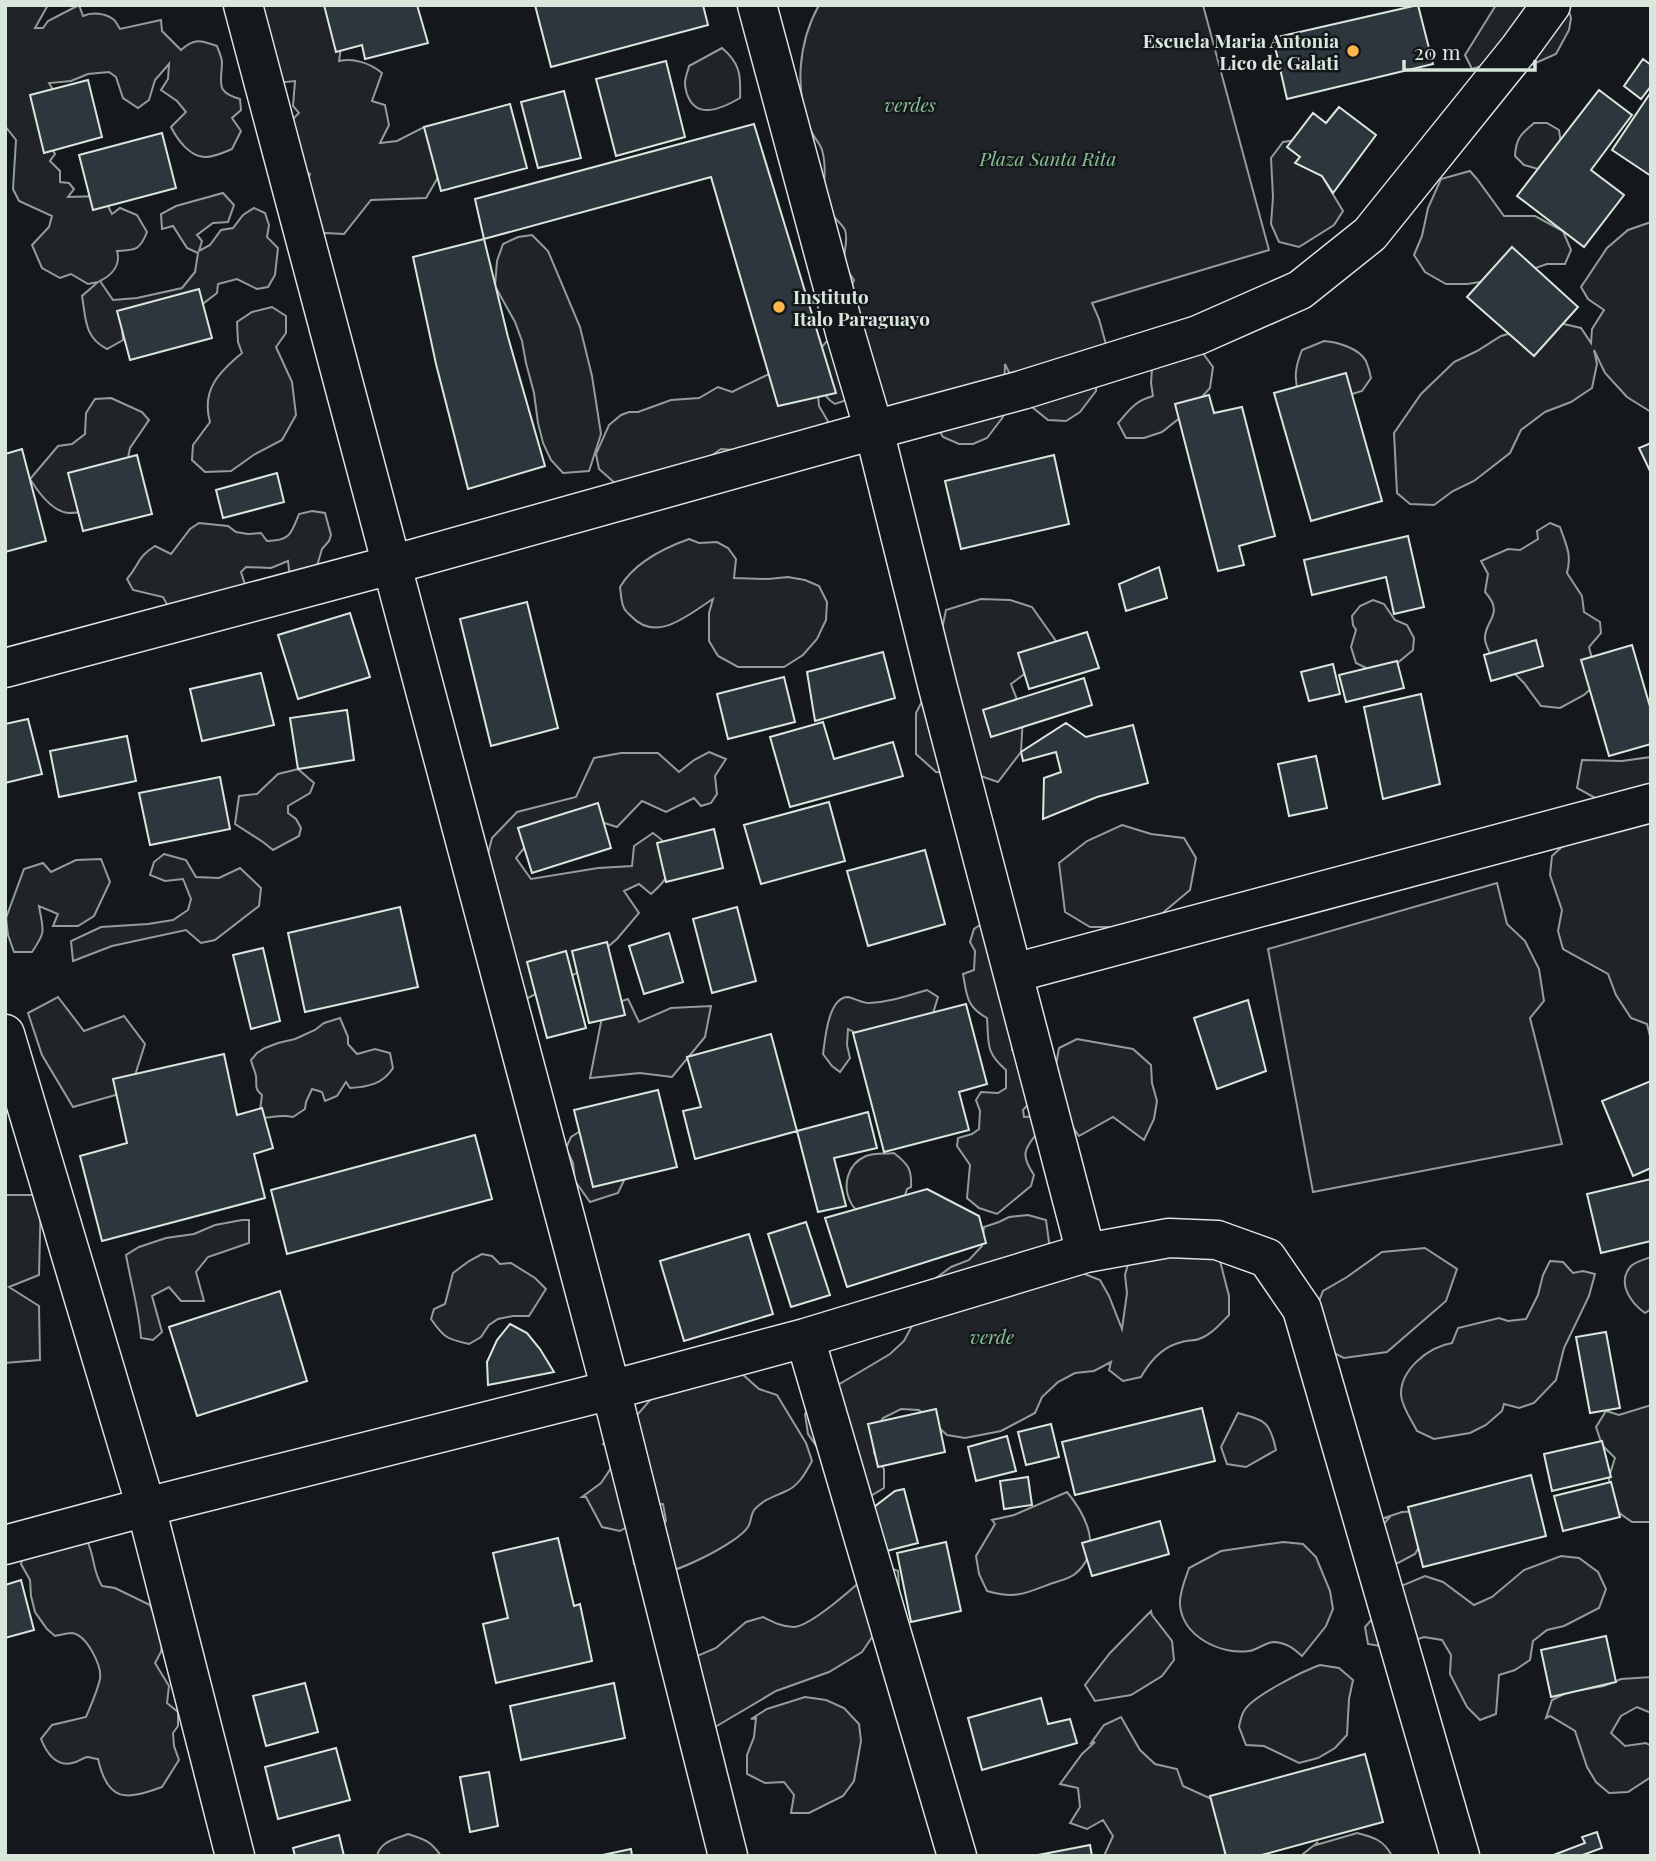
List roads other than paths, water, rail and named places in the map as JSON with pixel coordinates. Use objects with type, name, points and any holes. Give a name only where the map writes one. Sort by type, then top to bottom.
[{"type":"street","points":[[243,5],[611,1390],[728,1856]]},
{"type":"street","points":[[757,5],[874,430],[937,684],[1086,1253]]},
{"type":"street","points":[[5,668],[391,565],[1022,390],[1198,335],[1300,290],[1370,233],[1519,49],[1551,5]]},
{"type":"street","points":[[1014,973],[1651,803]]},
{"type":"street","points":[[5,1034],[146,1507],[235,1856]]},
{"type":"street","points":[[5,1545],[805,1338],[1086,1253],[1170,1238],[1217,1240],[1266,1258],[1303,1308],[1460,1856]]},
{"type":"street","points":[[805,1338],[957,1856]]},
{"type":"place","name":"Escuela Maria Antonia Lico de Galati","points":[[1353,51]]},
{"type":"place","name":"Instituto Italo Paraguayo","points":[[779,307]]},
{"type":"park label","name":"verdes","points":[[910,104]]},
{"type":"park label","name":"Plaza Santa Rita","points":[[1048,158]]},
{"type":"park label","name":"verde","points":[[992,1336]]}]
